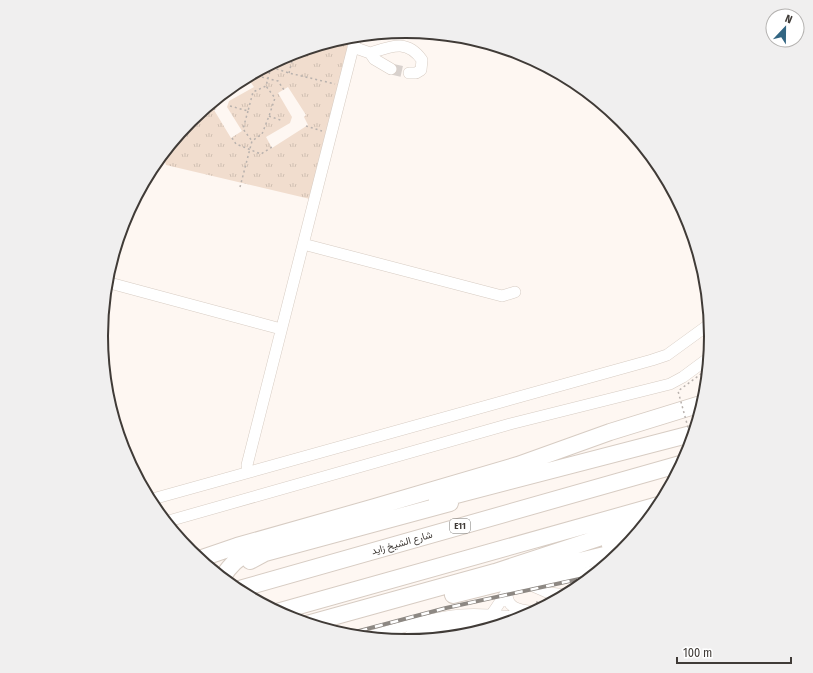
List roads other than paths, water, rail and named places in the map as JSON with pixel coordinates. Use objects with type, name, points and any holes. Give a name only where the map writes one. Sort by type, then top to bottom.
[{"type":"highway","points":[[225,573],[230,566],[239,558],[262,546],[486,493],[518,472],[604,434],[697,405]]},
{"type":"highway","points":[[518,472],[564,455],[694,418]]},
{"type":"highway","points":[[518,472],[546,468],[690,428]]},
{"type":"highway","points":[[205,557],[237,546],[375,507],[518,472],[688,435]]},
{"type":"highway","name":"شارع الشيخ زايد","points":[[245,587],[676,465]]},
{"type":"highway","points":[[286,609],[651,507]]},
{"type":"highway","points":[[318,621],[495,572],[638,524]]},
{"type":"highway","points":[[233,579],[242,567],[256,557],[342,528]]},
{"type":"highway","points":[[495,572],[580,554],[624,541]]},
{"type":"highway","points":[[332,626],[513,580],[559,566],[612,553]]},
{"type":"highway","points":[[559,566],[606,558]]},
{"type":"street","points":[[248,472],[247,465],[354,43]]},
{"type":"street","points":[[353,47],[370,53],[396,45],[416,51],[422,60],[421,70],[416,73],[409,73]]},
{"type":"street","points":[[370,53],[374,59],[391,68]]},
{"type":"street","points":[[303,244],[502,296],[515,292]]},
{"type":"street","points":[[113,284],[281,329]]},
{"type":"street","points":[[156,498],[667,355],[705,328]]},
{"type":"street","points":[[172,520],[510,424],[664,386],[683,377],[703,363]]},
{"type":"street","points":[[412,635],[431,628],[480,623],[486,620],[507,592],[513,587],[526,583],[589,572]]},
{"type":"street","points":[[526,583],[549,593],[558,594]]},
{"type":"street","points":[[507,592],[508,601],[514,608],[525,610]]},
{"type":"street","points":[[381,633],[434,618],[491,614],[510,616]]},
{"type":"tunnel","points":[[391,69],[409,73]]},
{"type":"railway","points":[[360,631],[446,608],[580,579]]}]
